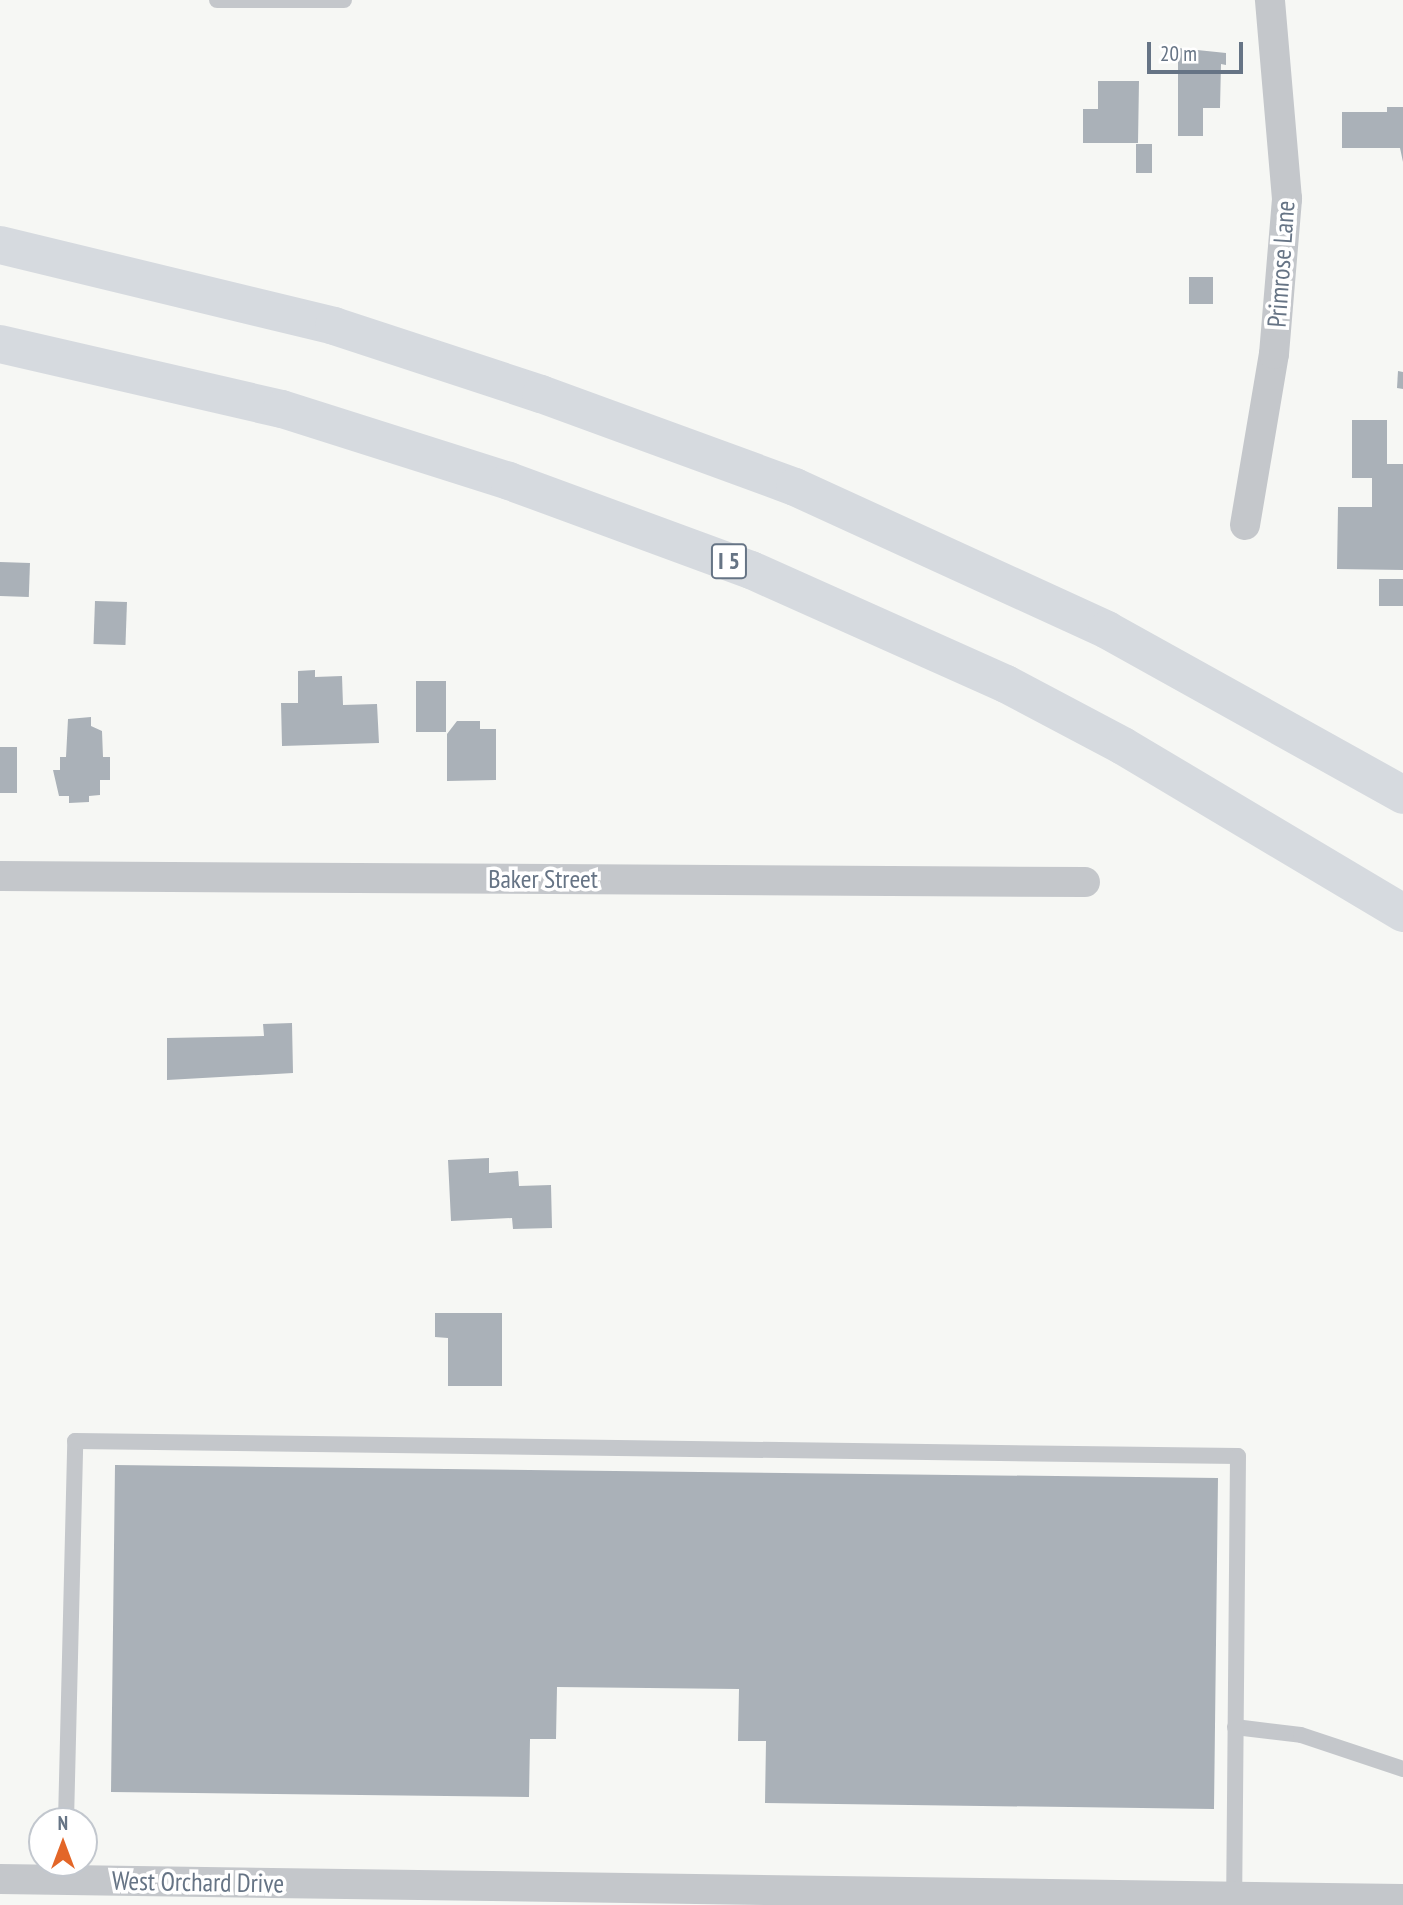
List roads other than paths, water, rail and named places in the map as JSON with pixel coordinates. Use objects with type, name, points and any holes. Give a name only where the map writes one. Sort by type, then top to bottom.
[{"type":"highway","points":[[0,245],[334,326],[567,403],[795,487],[1107,630],[1403,795]]},
{"type":"highway","name":"I 5","points":[[0,344],[295,412],[521,485],[751,570],[1018,691],[1123,746],[1403,913]]},
{"type":"street","name":"Primrose Lane","points":[[1245,525],[1274,354],[1287,199],[1270,0]]},
{"type":"street","name":"Baker Street","points":[[0,876],[1085,883]]},
{"type":"street","name":"West Orchard Drive","points":[[98,1872],[1403,1899]]},
{"type":"street","name":"West Orchard Drive","points":[[0,1879],[28,1876]]},
{"type":"lane","points":[[217,0],[344,0]]},
{"type":"lane","points":[[66,1807],[75,1441],[1238,1456],[1234,1896]]},
{"type":"lane","points":[[1235,1727],[1301,1735],[1403,1769]]}]
